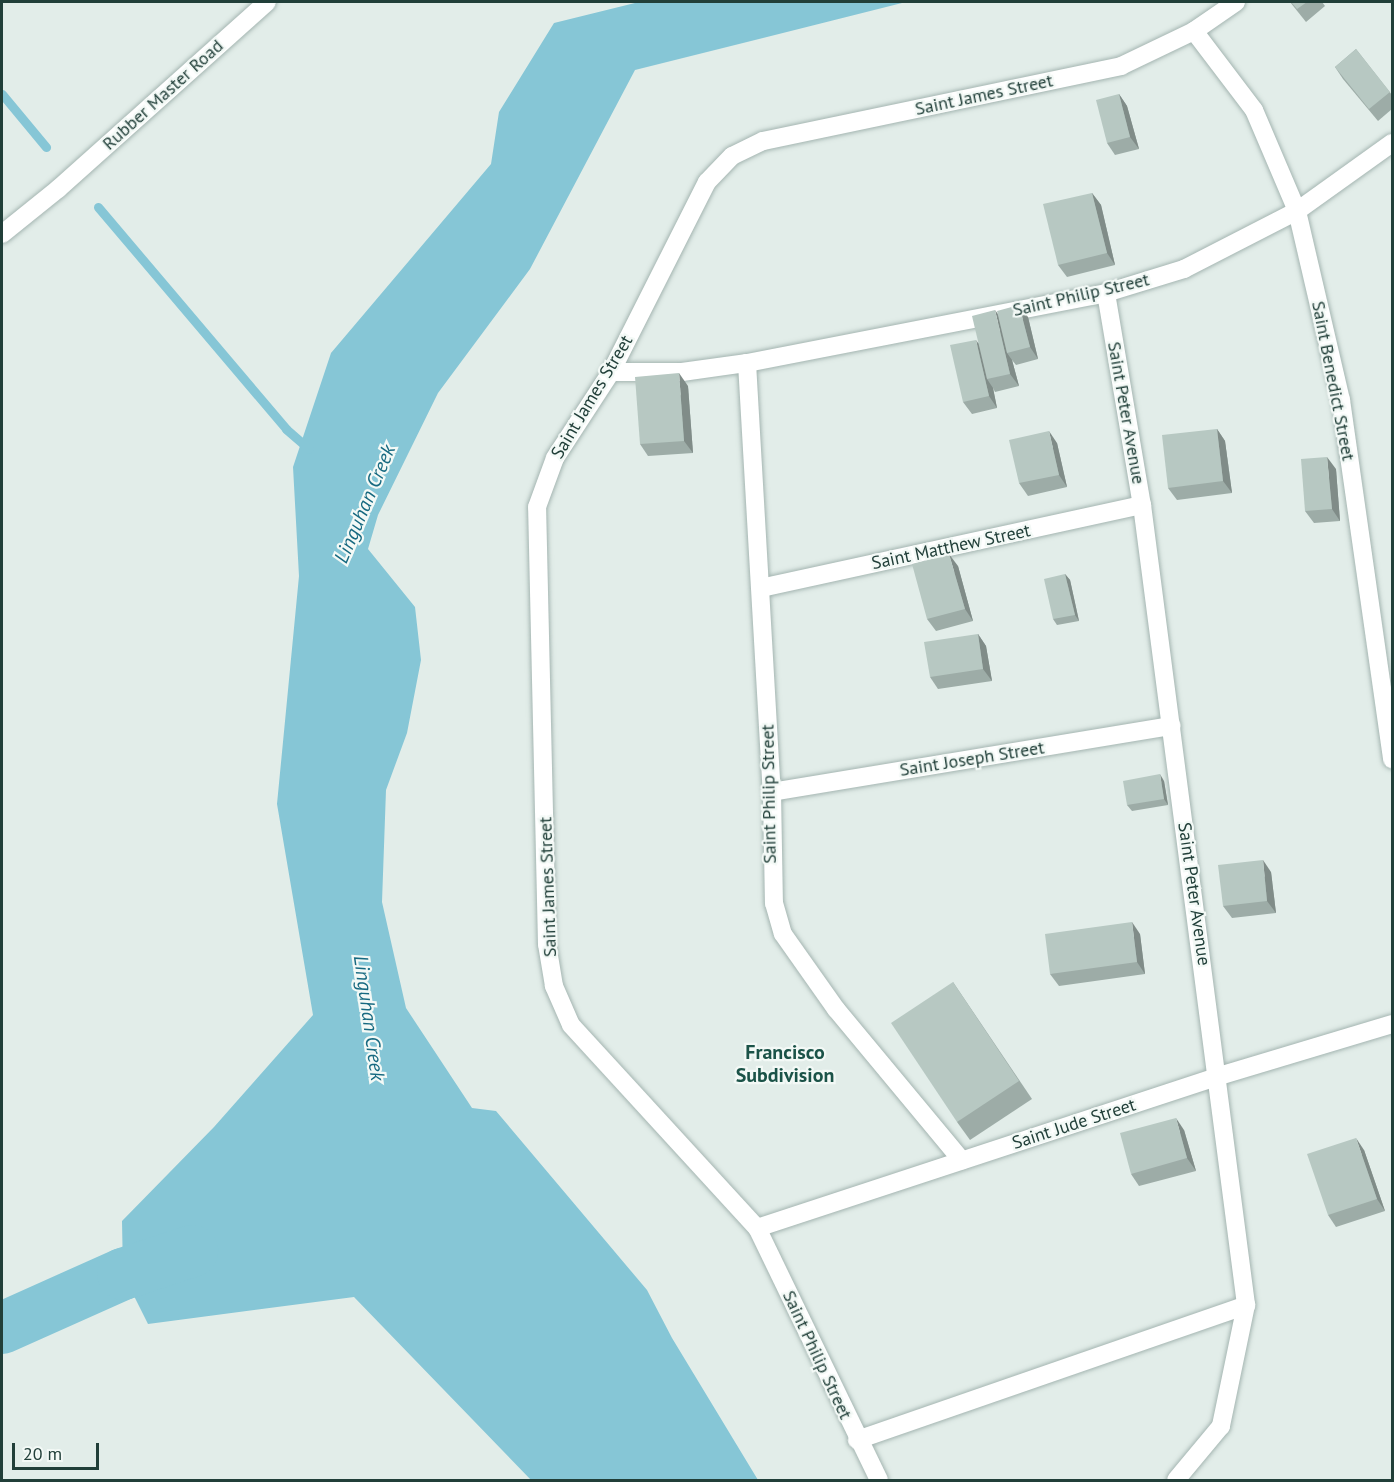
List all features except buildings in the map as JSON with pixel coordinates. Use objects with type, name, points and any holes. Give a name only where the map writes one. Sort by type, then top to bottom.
[{"type":"street","name":"Rubber Master Road","points":[[2,234],[58,189],[267,2]]},
{"type":"street","name":"Saint James Street","points":[[757,1228],[571,1025],[553,975],[548,944],[537,507],[555,458],[611,372],[707,182],[732,156],[763,141],[1121,66],[1194,31],[1236,2]]},
{"type":"street","name":"Saint Benedict Street","points":[[1194,31],[1254,110],[1297,211],[1341,400],[1392,759]]},
{"type":"street","name":"Saint Philip Street","points":[[611,372],[682,372],[747,363],[1106,293],[1184,269],[1297,211],[1392,143]]},
{"type":"street","name":"Saint Peter Avenue","points":[[1106,293],[1142,505],[1219,1076],[1246,1305],[1221,1426],[1176,1480]]},
{"type":"street","name":"Saint Philip Street","points":[[747,363],[772,792],[771,873],[783,934],[836,1009],[962,1161]]},
{"type":"street","name":"Saint Matthew Street","points":[[761,588],[1142,505]]},
{"type":"street","name":"Saint Joseph Street","points":[[772,792],[1172,726]]},
{"type":"street","name":"Saint Jude Street","points":[[757,1228],[1219,1076],[1392,1024]]},
{"type":"street","name":"Saint Philip Street","points":[[757,1228],[857,1440],[879,1480]]},
{"type":"street","points":[[857,1440],[1246,1305]]},
{"type":"water","name":"Linguhan Creek","points":[[639,2],[906,2],[635,70],[530,269],[438,393],[378,515],[368,549],[415,607],[421,660],[407,733],[386,790],[382,902],[406,1008],[472,1108],[496,1111],[647,1290],[672,1338],[758,1480],[531,1480],[354,1297],[148,1324],[123,1274],[122,1221],[214,1127],[313,1015],[277,804],[299,576],[293,467],[331,353],[491,164],[499,112],[554,23]]},
{"type":"waterway","points":[[2,94],[46,147]]},
{"type":"waterway","points":[[98,207],[286,429],[309,449]]},
{"type":"waterway","points":[[2,1328],[123,1274],[192,1251]]},
{"type":"district","name":"Francisco Subdivision","points":[[785,1064]]}]
